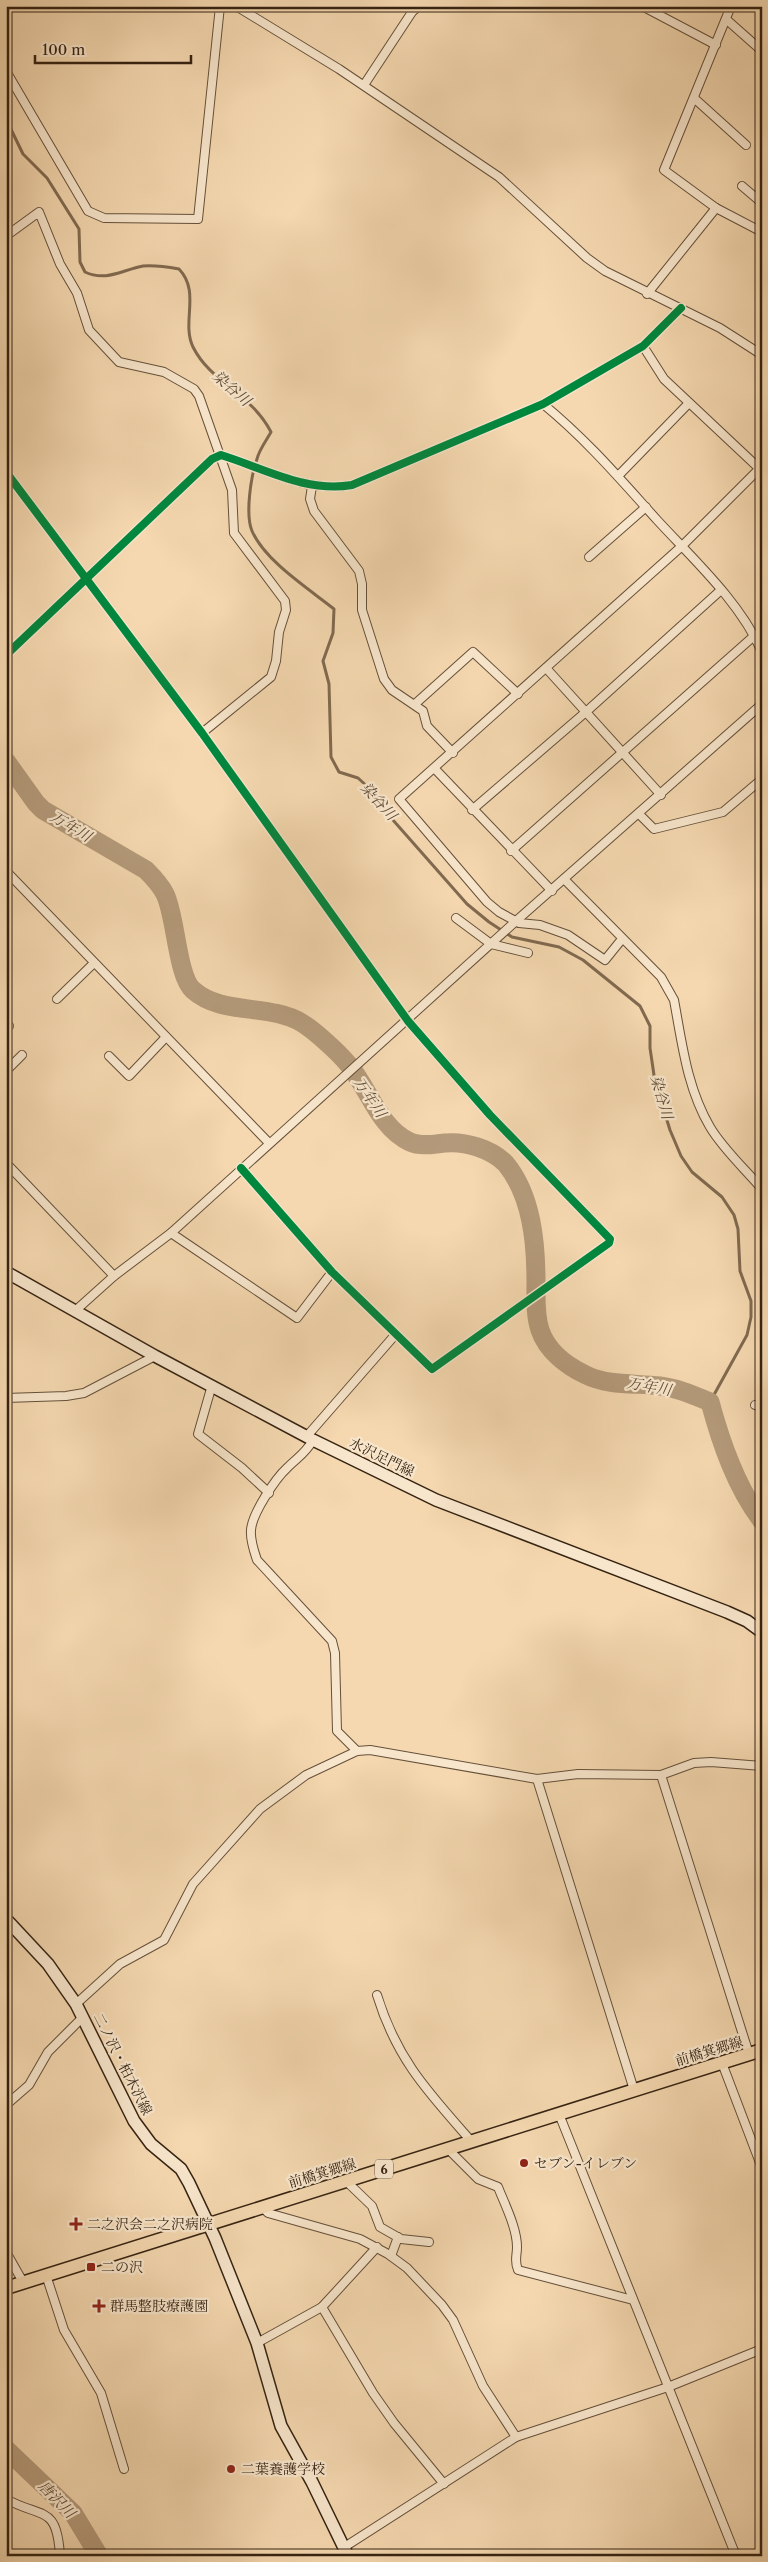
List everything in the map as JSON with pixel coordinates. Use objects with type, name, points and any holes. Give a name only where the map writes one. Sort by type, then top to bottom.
[{"type":"main road","name":"水沢足門線","points":[[6,1272],[155,1356],[310,1438],[436,1500],[727,1612],[747,1621],[762,1632]]},
{"type":"main road","name":"二ノ沢・柏木沢線","points":[[6,1919],[48,1964],[76,2004],[134,2122],[151,2144],[181,2168],[209,2224],[257,2343],[280,2426],[312,2482],[345,2552]]},
{"type":"main road","name":"前橋箕郷線","points":[[6,2288],[756,2052]]},
{"type":"street","points":[[6,71],[88,211],[104,218],[198,218],[220,6]]},
{"type":"street","points":[[236,6],[364,85],[500,177],[586,258],[605,271],[647,294],[681,308],[720,328],[762,355]]},
{"type":"street","points":[[364,85],[412,12],[419,6]]},
{"type":"street","points":[[642,6],[716,45]]},
{"type":"street","points":[[732,6],[664,170],[716,208],[762,232]]},
{"type":"street","points":[[726,20],[762,50]]},
{"type":"street","points":[[694,98],[746,145]]},
{"type":"street","points":[[742,186],[762,203]]},
{"type":"street","points":[[647,294],[716,208]]},
{"type":"street","points":[[6,236],[39,212],[60,264],[77,293],[89,330],[119,362],[164,372],[194,389],[199,396],[221,454],[232,490],[234,533],[285,601],[286,610],[279,632],[272,677],[202,733]]},
{"type":"street","points":[[6,655],[212,459],[221,454],[312,486],[338,487],[352,485],[543,404],[643,346],[681,308]]},
{"type":"street","points":[[622,939],[605,960],[568,935],[554,929],[516,921],[498,912],[486,902],[399,799],[453,753],[682,546],[760,470],[657,370],[643,346]]},
{"type":"street","points":[[619,475],[689,403]]},
{"type":"street","points":[[543,404],[579,434],[619,475],[721,590],[754,636],[762,652]]},
{"type":"street","points":[[6,472],[202,733],[408,1021],[490,1115],[610,1239],[609,1243],[432,1369],[332,1272],[241,1168]]},
{"type":"street","points":[[312,486],[310,499],[314,511],[358,571],[362,584],[362,610],[384,678],[392,690],[415,704],[422,711],[427,726],[453,753]]},
{"type":"street","points":[[589,557],[646,507]]},
{"type":"street","points":[[472,810],[587,711],[721,590]]},
{"type":"street","points":[[511,851],[754,636]]},
{"type":"street","points":[[415,704],[473,652],[518,694]]},
{"type":"street","points":[[546,668],[587,711],[661,795]]},
{"type":"street","points":[[76,1311],[114,1276],[171,1233],[241,1168],[408,1021],[516,921],[552,892],[564,879],[762,704]]},
{"type":"street","points":[[435,769],[552,892]]},
{"type":"street","points":[[639,814],[654,829],[723,812],[762,779]]},
{"type":"street","points":[[6,870],[269,1143]]},
{"type":"street","points":[[564,879],[652,967],[669,988],[674,1000],[690,1082],[702,1110],[711,1129],[762,1188]]},
{"type":"street","points":[[456,918],[491,944],[528,953]]},
{"type":"street","points":[[57,999],[94,963]]},
{"type":"street","points":[[108,1056],[129,1076],[166,1037]]},
{"type":"street","points":[[6,1071],[22,1055]]},
{"type":"street","points":[[6,1163],[114,1276]]},
{"type":"street","points":[[171,1233],[298,1318],[332,1272]]},
{"type":"street","points":[[357,1751],[337,1731],[336,1653],[332,1641],[257,1560],[250,1530],[257,1511],[288,1466],[305,1454],[310,1438],[395,1335]]},
{"type":"street","points":[[6,1398],[66,1396],[84,1393],[155,1356]]},
{"type":"street","points":[[212,1385],[198,1434],[242,1468],[268,1493]]},
{"type":"street","points":[[76,2004],[108,1973],[164,1940],[193,1884],[260,1809],[306,1775],[357,1751],[370,1750],[537,1779],[578,1774],[661,1775],[694,1763],[711,1762],[762,1766]]},
{"type":"street","points":[[661,1775],[756,2052]]},
{"type":"street","points":[[537,1779],[634,2090]]},
{"type":"street","points":[[377,1995],[392,2036],[410,2070],[472,2142]]},
{"type":"street","points":[[6,2105],[29,2084],[48,2052],[82,2018]]},
{"type":"street","points":[[722,2062],[762,2168]]},
{"type":"street","points":[[559,2114],[736,2556]]},
{"type":"street","points":[[448,2149],[478,2179],[498,2187],[514,2231],[517,2247],[515,2263],[518,2270],[633,2300]]},
{"type":"street","points":[[346,2181],[372,2206],[380,2227],[398,2238],[429,2242]]},
{"type":"street","points":[[262,2207],[268,2213],[344,2233],[377,2247],[407,2268],[442,2305],[453,2320],[483,2386],[516,2437]]},
{"type":"street","points":[[391,2256],[398,2238]]},
{"type":"street","points":[[257,2343],[322,2307],[377,2247]]},
{"type":"street","points":[[6,2252],[23,2282]]},
{"type":"street","points":[[46,2275],[64,2330],[101,2393],[124,2469]]},
{"type":"street","points":[[322,2307],[389,2416],[444,2484]]},
{"type":"street","points":[[345,2552],[516,2437],[668,2387],[762,2349]]},
{"type":"street","points":[[6,2499],[38,2510],[50,2518],[57,2531],[60,2556]]},
{"type":"waterway","name":"染谷川","points":[[6,119],[23,154],[47,178],[79,229],[80,262],[85,272],[93,275],[107,276],[143,266],[179,269],[189,287],[189,328],[193,347],[210,370],[253,407],[271,432],[259,452],[255,466],[249,505],[250,524],[258,542],[277,564],[334,609],[333,633],[323,661],[329,684],[331,757],[339,772],[358,778],[369,788],[385,811],[467,904],[489,922],[512,937],[559,947],[583,960],[640,1006],[650,1026],[650,1048],[655,1082],[670,1130],[681,1156],[692,1172],[722,1197],[734,1215],[738,1229],[740,1271],[751,1301],[751,1317],[747,1335],[710,1402]]},
{"type":"waterway","name":"万年川","points":[[6,761],[43,810],[146,870],[161,887],[169,904],[183,972],[193,990],[205,998],[218,1003],[232,1007],[275,1013],[302,1023],[344,1059],[382,1117],[399,1136],[414,1144],[461,1143],[478,1147],[493,1154],[506,1164],[522,1190],[531,1220],[536,1267],[537,1318],[547,1345],[565,1362],[595,1379],[613,1383],[666,1387],[710,1402],[730,1464],[744,1494],[762,1521]]},
{"type":"waterway","name":"唐沢川","points":[[6,2449],[73,2513],[99,2556]]},
{"type":"cycle path","points":[[6,655],[212,459],[221,455],[285,478],[318,486],[352,485],[543,404],[643,346],[681,308]]},
{"type":"cycle path","points":[[6,472],[202,733],[408,1021],[490,1115],[610,1239],[609,1243],[432,1369],[332,1272],[241,1168]]},
{"type":"place","name":"セブン-イレブン","points":[[524,2163]]},
{"type":"place","name":"二之沢会二之沢病院","points":[[76,2224]]},
{"type":"place","name":"二の沢","points":[[91,2267]]},
{"type":"place","name":"群馬整肢療護園","points":[[99,2306]]},
{"type":"place","name":"二葉養護学校","points":[[231,2469]]}]
